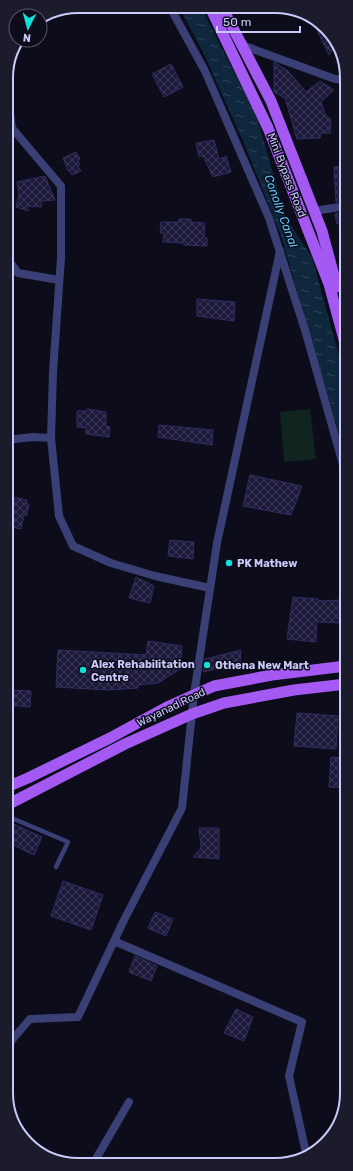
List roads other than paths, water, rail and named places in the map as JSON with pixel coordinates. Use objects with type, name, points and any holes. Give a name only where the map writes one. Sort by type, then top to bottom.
[{"type":"main road","name":"Mini Bypass Road","points":[[214,13],[268,128],[329,284],[340,325]]},
{"type":"main road","name":"Mini Bypass Road","points":[[226,13],[271,101],[322,231],[340,298]]},
{"type":"main road","name":"Wayanad Road","points":[[13,784],[110,738],[167,707],[214,686],[272,675],[340,667]]},
{"type":"main road","points":[[13,802],[125,744],[192,714],[224,704],[294,690],[340,685]]},
{"type":"street","points":[[173,13],[205,71],[269,218],[305,330],[340,454]]},
{"type":"street","points":[[242,45],[335,79],[340,79]]},
{"type":"street","points":[[13,129],[61,186],[59,280],[53,372],[52,438],[59,516],[74,546],[118,565],[155,576],[210,588]]},
{"type":"street","points":[[314,211],[340,207]]},
{"type":"street","points":[[13,1039],[30,1019],[78,1018],[114,942],[182,808],[194,694],[217,543],[280,251]]},
{"type":"street","points":[[13,266],[18,272],[59,280]]},
{"type":"street","points":[[13,439],[33,437],[52,438]]},
{"type":"street","points":[[114,942],[302,1022],[289,1076],[305,1150]]},
{"type":"street","points":[[97,1158],[129,1102]]},
{"type":"lane","points":[[13,819],[68,842],[56,867]]},
{"type":"water","name":"Conolly Canal","points":[[182,13],[204,13],[257,117],[286,218],[312,257],[340,359],[340,437],[280,233],[243,141],[204,54]]},
{"type":"place","name":"PK Mathew","points":[[229,563]]},
{"type":"place","name":"Othena New Mart","points":[[207,665]]},
{"type":"place","name":"Alex Rehabilitation Centre","points":[[83,670]]}]
